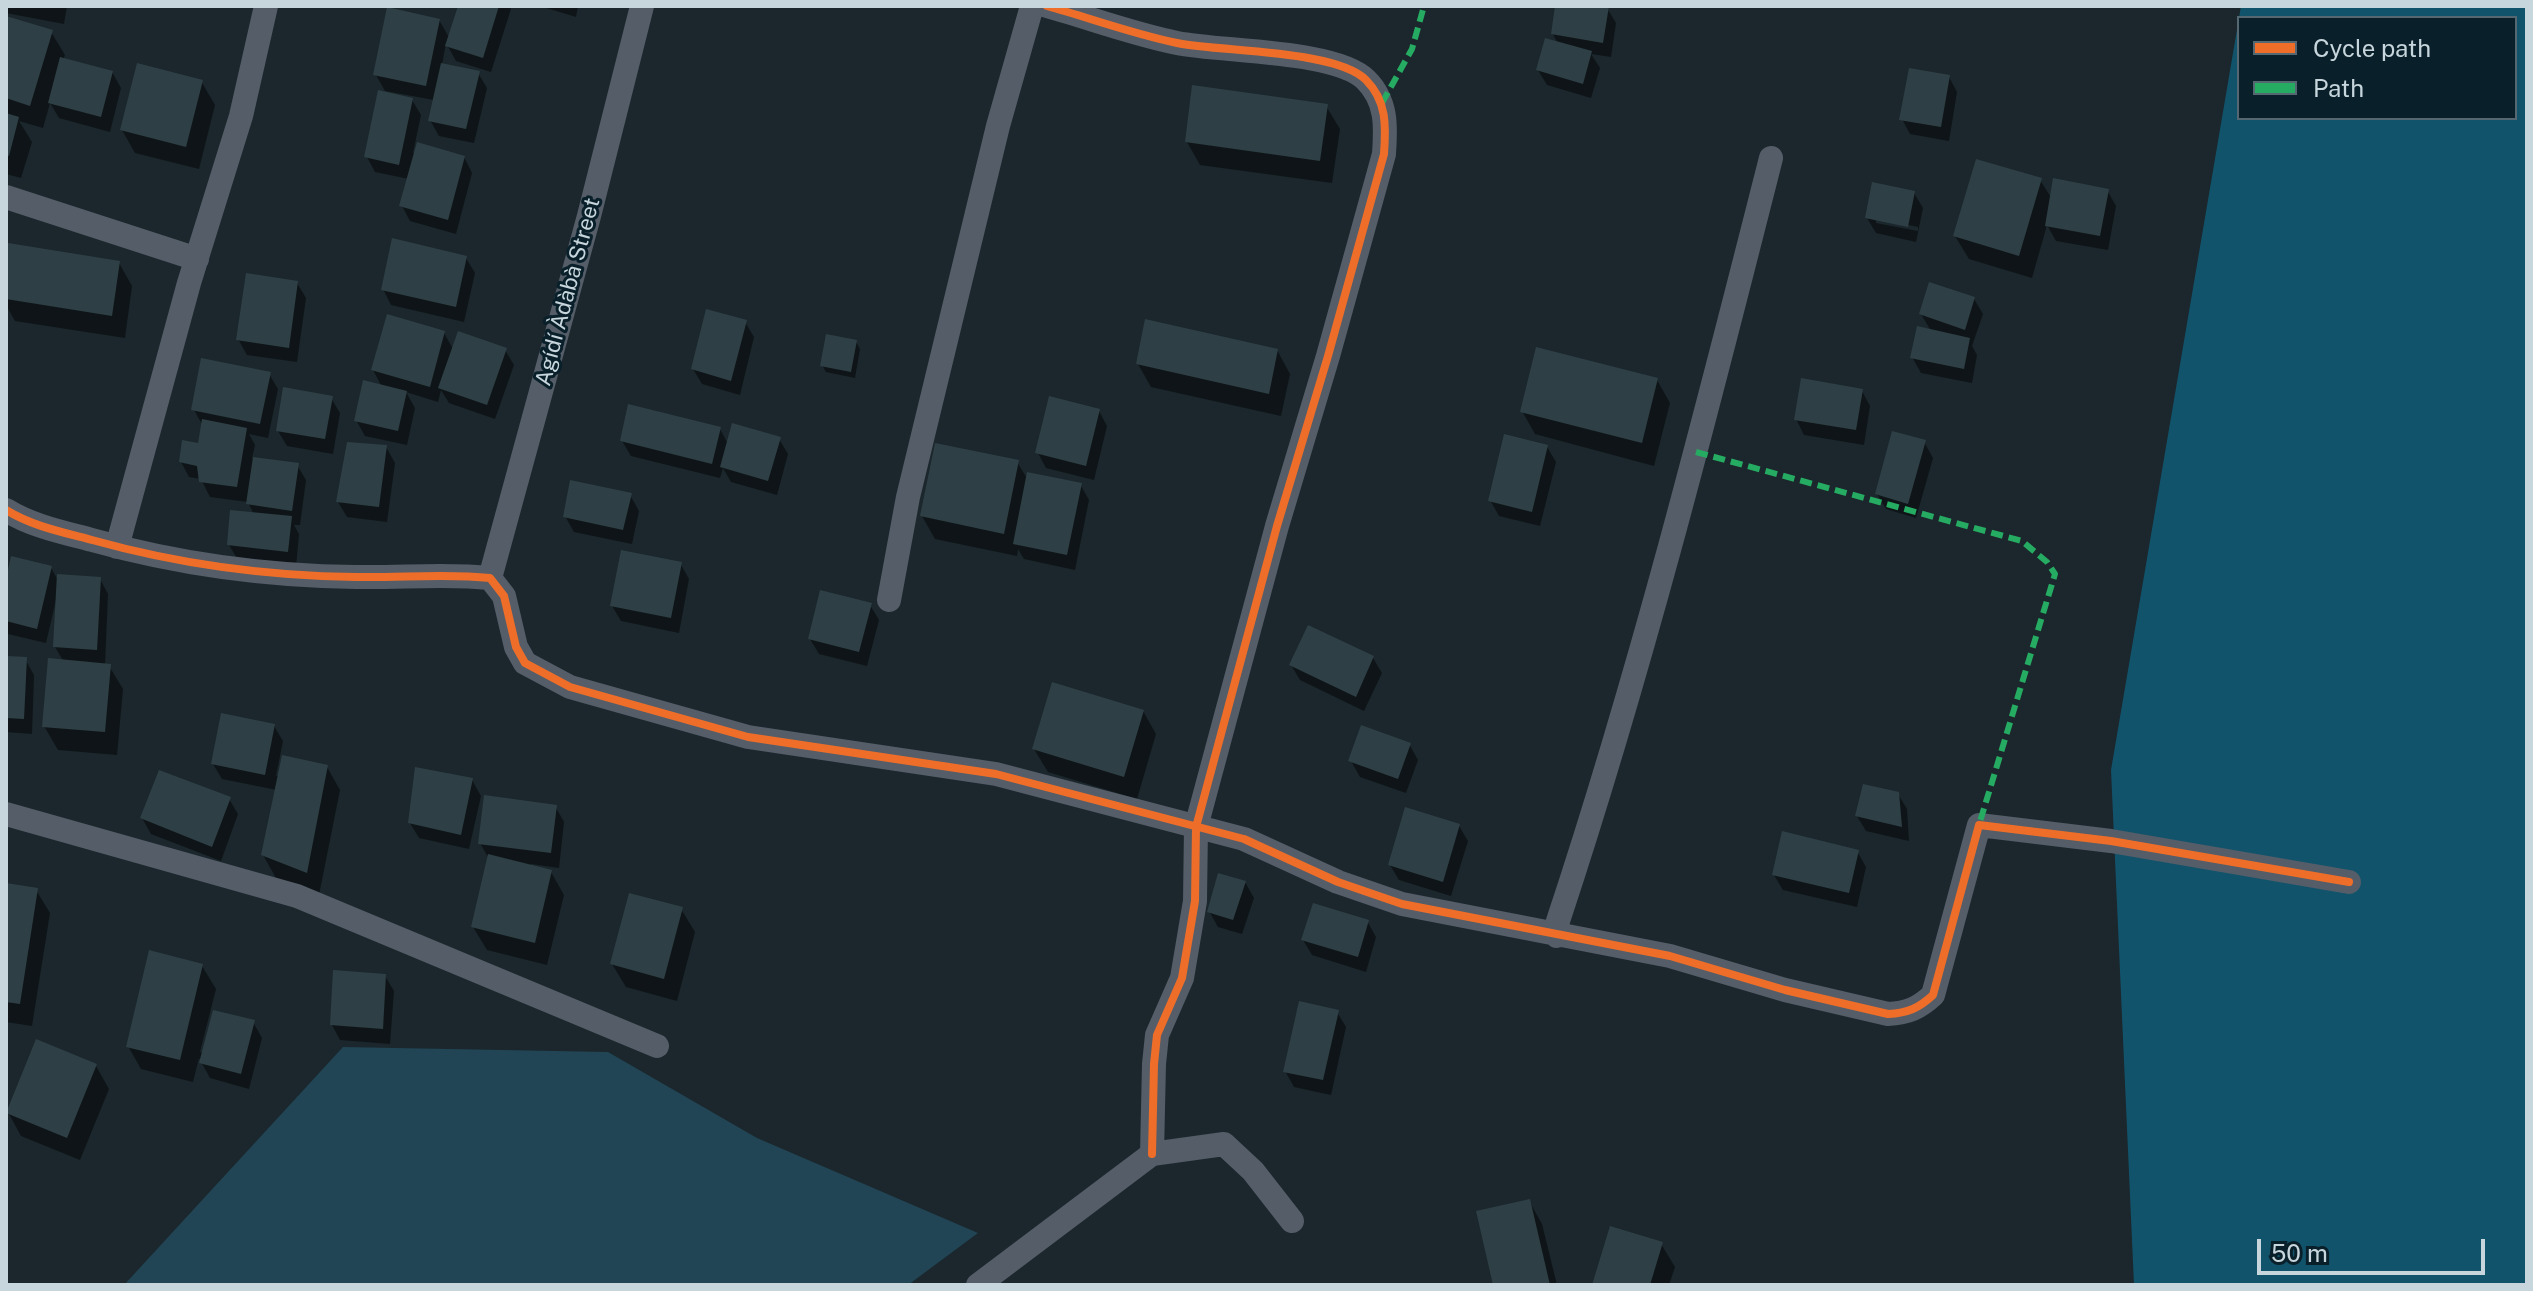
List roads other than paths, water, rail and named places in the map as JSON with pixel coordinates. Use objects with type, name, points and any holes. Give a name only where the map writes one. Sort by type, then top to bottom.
[{"type":"street","points":[[117,547],[197,259],[241,116],[266,6]]},
{"type":"street","name":"Agídí Àdàbà Street","points":[[490,578],[589,216],[642,6]]},
{"type":"street","points":[[889,600],[908,497],[998,126],[1032,6]]},
{"type":"street","points":[[1047,6],[1176,42],[1221,50],[1322,59],[1348,67],[1366,79],[1382,103],[1387,123],[1384,154],[1273,541],[1196,827],[1195,901],[1182,978],[1157,1035],[1152,1154]]},
{"type":"street","points":[[1557,936],[1558,921],[1628,696],[1692,467],[1771,158]]},
{"type":"street","points":[[6,197],[197,259]]},
{"type":"street","points":[[6,510],[24,521],[141,554],[253,573],[490,578],[504,596],[516,647],[525,663],[570,687],[748,737],[996,774],[1244,839],[1338,882],[1402,904],[1670,956],[1785,990],[1888,1014],[1904,1014],[1922,1006],[1933,995],[1979,825],[2111,841],[2349,882]]},
{"type":"street","points":[[6,814],[297,896],[657,1046]]},
{"type":"street","points":[[978,1285],[1152,1154],[1224,1144],[1253,1171],[1292,1221]]}]
